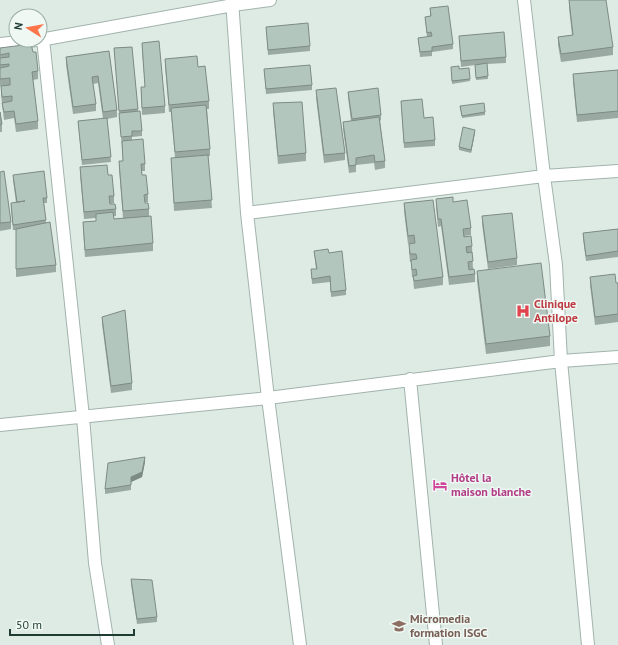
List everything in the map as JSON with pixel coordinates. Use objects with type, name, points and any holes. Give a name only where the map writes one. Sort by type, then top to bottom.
[{"type":"street","points":[[48,38],[232,3],[270,0]]},
{"type":"street","points":[[524,0],[544,176],[556,265],[561,361],[588,645]]},
{"type":"street","points":[[232,3],[247,213],[268,398],[300,645]]},
{"type":"street","points":[[41,48],[83,417],[95,564],[108,645]]},
{"type":"street","points":[[247,213],[544,176],[618,171]]},
{"type":"street","points":[[0,425],[268,398],[561,361],[618,357]]},
{"type":"street","points":[[410,379],[436,645]]},
{"type":"building","points":[[569,0],[606,0],[613,47],[561,54],[558,37],[573,35]]},
{"type":"building","points":[[448,6],[453,44],[432,47],[432,51],[420,52],[418,38],[432,36],[431,32],[427,33],[425,17],[431,16],[430,8]]},
{"type":"building","points":[[308,23],[310,46],[268,50],[266,27]]},
{"type":"building","points":[[504,32],[506,57],[461,61],[459,36]]},
{"type":"building","points":[[159,41],[165,106],[142,108],[141,87],[145,87],[142,43]]},
{"type":"building","points":[[132,47],[138,109],[119,111],[114,48]]},
{"type":"building","points":[[0,48],[32,48],[33,52],[36,52],[38,71],[32,72],[38,121],[16,124],[14,111],[4,112],[2,103],[12,101],[12,96],[2,97],[1,86],[10,85],[10,78],[0,79],[0,68],[9,66],[9,64],[0,65],[0,58],[9,57],[9,53],[0,55]]},
{"type":"building","points":[[109,51],[117,110],[103,112],[98,76],[92,77],[96,104],[73,107],[66,57]]},
{"type":"building","points":[[197,56],[198,67],[205,66],[209,101],[169,105],[165,59]]},
{"type":"building","points":[[487,63],[488,76],[476,78],[475,65]]},
{"type":"building","points":[[310,65],[312,85],[266,89],[264,69]]},
{"type":"building","points":[[459,66],[459,69],[469,68],[470,79],[452,81],[451,67]]},
{"type":"building","points":[[618,70],[618,111],[577,115],[573,74]]},
{"type":"building","points":[[336,88],[345,153],[324,155],[316,90]]},
{"type":"building","points":[[378,88],[381,115],[352,119],[348,92]]},
{"type":"building","points":[[422,99],[424,118],[433,117],[435,140],[404,143],[401,101]]},
{"type":"building","points":[[302,102],[306,153],[278,156],[273,103]]},
{"type":"building","points":[[484,103],[485,112],[462,116],[460,106]]},
{"type":"building","points":[[206,105],[210,149],[175,152],[171,108]]},
{"type":"building","points":[[140,111],[142,131],[132,131],[132,136],[121,137],[119,113]]},
{"type":"building","points":[[0,112],[2,124],[0,125]]},
{"type":"building","points":[[379,117],[385,161],[375,162],[374,155],[356,158],[356,165],[349,166],[343,122]]},
{"type":"building","points":[[107,118],[111,157],[82,160],[78,121]]},
{"type":"building","points":[[463,127],[475,130],[471,150],[459,147]]},
{"type":"building","points":[[143,139],[145,164],[141,164],[142,175],[146,175],[148,194],[144,195],[145,203],[148,203],[149,209],[123,211],[119,161],[123,161],[122,141]]},
{"type":"building","points":[[208,155],[212,200],[174,203],[171,158]]},
{"type":"building","points":[[107,165],[108,175],[112,175],[114,196],[109,196],[110,204],[115,204],[116,209],[84,212],[80,167]]},
{"type":"building","points":[[4,171],[11,222],[0,223],[0,172]]},
{"type":"building","points":[[44,171],[47,198],[43,198],[46,220],[13,225],[11,203],[25,201],[17,202],[13,175]]},
{"type":"building","points":[[453,197],[453,202],[467,200],[471,228],[463,229],[464,237],[471,236],[472,246],[466,247],[467,253],[472,252],[473,261],[468,262],[469,270],[474,269],[475,274],[449,277],[441,219],[438,219],[436,199]]},
{"type":"building","points":[[433,200],[443,277],[414,281],[413,276],[417,275],[416,269],[412,270],[411,260],[417,259],[416,254],[410,254],[409,244],[415,243],[414,235],[408,236],[404,203]]},
{"type":"building","points":[[113,212],[114,219],[151,216],[153,243],[85,250],[83,222],[96,221],[96,214]]},
{"type":"building","points":[[512,213],[517,258],[488,262],[482,216]]},
{"type":"building","points":[[50,222],[56,265],[16,269],[16,229]]},
{"type":"building","points":[[618,229],[618,251],[586,256],[583,233]]},
{"type":"building","points":[[328,249],[329,253],[342,251],[346,290],[331,292],[330,276],[312,279],[311,269],[317,269],[314,251]]},
{"type":"building","points":[[541,263],[550,336],[486,344],[477,271]]},
{"type":"building","points":[[615,274],[616,283],[618,283],[618,314],[595,317],[590,277]]},
{"type":"building","points":[[125,310],[132,383],[111,386],[102,317]]},
{"type":"building","points":[[145,457],[142,472],[131,477],[131,485],[105,489],[108,463]]},
{"type":"building","points":[[131,579],[152,580],[157,617],[137,619]]},
{"type":"place","name":"Clinique Antilope","points":[[523,311]]},
{"type":"place","name":"Hôtel la maison blanche","points":[[440,485]]},
{"type":"place","name":"Micromedia formation ISGC","points":[[399,626]]}]
